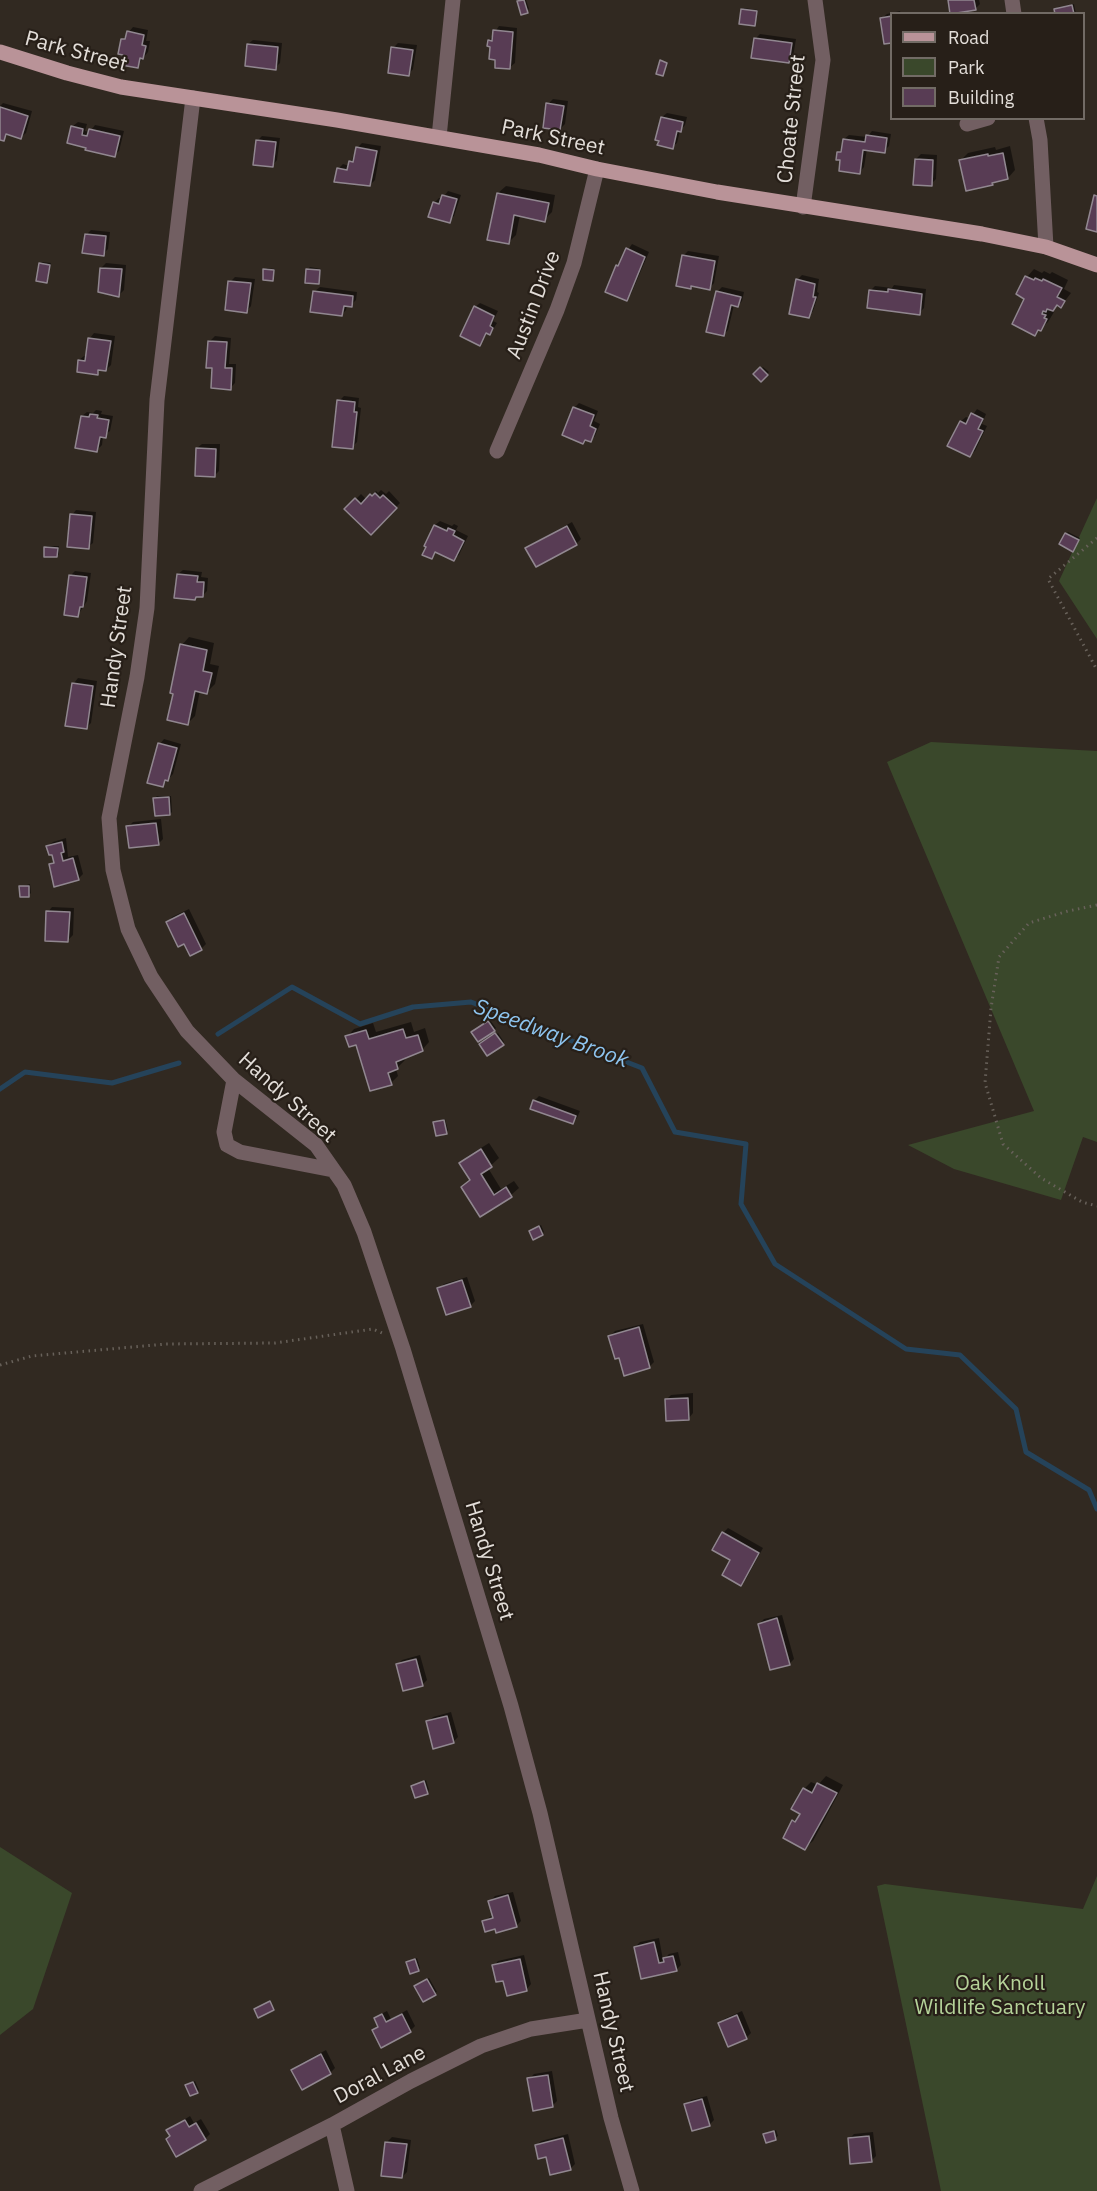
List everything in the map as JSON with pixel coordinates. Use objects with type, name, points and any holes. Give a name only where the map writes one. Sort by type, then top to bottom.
[{"type":"main road","name":"Park Street","points":[[0,52],[121,87],[439,137],[803,207],[982,234],[1046,247],[1097,265]]},
{"type":"street","points":[[439,137],[453,0]]},
{"type":"street","name":"Choate Street","points":[[803,207],[823,60],[816,0]]},
{"type":"street","name":"Handy Street","points":[[193,98],[157,400],[147,608],[137,677],[109,818],[113,870],[128,929],[151,977],[187,1031],[234,1080],[316,1146],[344,1185],[364,1232],[403,1349],[511,1706],[540,1813],[611,2118],[632,2191]]},
{"type":"street","points":[[967,124],[981,120]]},
{"type":"street","points":[[1036,120],[1040,140],[1046,247]]},
{"type":"street","name":"Austin Drive","points":[[497,451],[557,310],[574,263],[597,169]]},
{"type":"street","points":[[234,1080],[224,1132],[227,1145],[240,1152],[333,1170]]},
{"type":"street","name":"Doral Lane","points":[[201,2191],[481,2046],[531,2029],[588,2020]]},
{"type":"street","points":[[332,2125],[347,2191]]},
{"type":"path","points":[[1097,538],[1048,579],[1097,670]]},
{"type":"path","points":[[1097,905],[1029,923],[999,957],[991,1008],[985,1083],[1003,1143],[1041,1178],[1082,1202],[1097,1206]]},
{"type":"path","points":[[0,1365],[32,1356],[166,1344],[275,1343],[373,1329],[390,1337],[403,1349]]},
{"type":"green space","points":[[1097,498],[1097,639],[1059,581]]},
{"type":"green space","points":[[931,742],[1097,751],[1097,1142],[1083,1137],[1061,1200],[954,1169],[908,1145],[1034,1111],[887,762]]},
{"type":"green space","points":[[0,1847],[72,1893],[33,2009],[0,2035]]},
{"type":"green space","name":"Oak Knoll Wildlife Sanctuary","points":[[1097,1876],[1097,2191],[941,2191],[877,1886],[885,1884],[1083,1909]]},
{"type":"building","points":[[524,0],[528,13],[521,15],[517,1]]},
{"type":"building","points":[[948,0],[974,0],[976,10],[950,12]]},
{"type":"building","points":[[1072,5],[1074,12],[1055,12],[1054,9]]},
{"type":"building","points":[[741,9],[757,11],[755,26],[739,24]]},
{"type":"building","points":[[890,16],[890,43],[884,44],[880,18]]},
{"type":"building","points":[[493,30],[513,32],[510,69],[495,68],[495,60],[489,59],[490,47],[487,46],[488,40],[492,41]]},
{"type":"building","points":[[127,31],[144,35],[142,45],[146,46],[138,68],[121,65],[123,55],[118,54],[121,39],[125,39]]},
{"type":"building","points":[[754,38],[792,43],[789,63],[751,58]]},
{"type":"building","points":[[247,44],[278,47],[276,70],[245,66]]},
{"type":"building","points":[[391,47],[413,50],[409,76],[388,73]]},
{"type":"building","points":[[660,60],[667,63],[663,76],[656,74]]},
{"type":"building","points":[[546,103],[564,106],[560,130],[543,128]]},
{"type":"building","points":[[0,107],[28,116],[21,139],[6,134],[4,141],[0,140]]},
{"type":"building","points":[[661,117],[683,122],[681,132],[677,131],[673,149],[657,145],[659,141],[655,140]]},
{"type":"building","points":[[71,126],[83,129],[82,135],[87,136],[89,129],[120,136],[115,157],[67,143]]},
{"type":"building","points":[[866,135],[887,138],[885,153],[863,150],[860,174],[839,171],[840,160],[836,160],[837,152],[841,152],[843,139],[865,142]]},
{"type":"building","points":[[256,140],[276,142],[273,167],[253,165]]},
{"type":"building","points":[[356,147],[377,151],[370,186],[334,182],[337,168],[347,170],[349,161],[353,162]]},
{"type":"building","points":[[1003,153],[1008,179],[966,191],[959,160]]},
{"type":"building","points":[[915,159],[933,160],[932,186],[913,185]]},
{"type":"building","points":[[497,193],[549,203],[545,222],[514,215],[509,244],[487,240]]},
{"type":"building","points":[[442,195],[457,199],[450,223],[428,217],[433,202],[439,204]]},
{"type":"building","points":[[1094,195],[1097,196],[1097,232],[1086,229]]},
{"type":"building","points":[[85,234],[106,236],[104,256],[82,253]]},
{"type":"building","points":[[626,248],[645,257],[627,301],[605,292]]},
{"type":"building","points":[[682,255],[715,261],[710,290],[676,286]]},
{"type":"building","points":[[39,263],[50,265],[47,283],[36,281]]},
{"type":"building","points":[[100,268],[122,269],[119,297],[98,292]]},
{"type":"building","points":[[263,269],[274,270],[273,281],[263,280]]},
{"type":"building","points":[[306,269],[320,270],[319,284],[305,283]]},
{"type":"building","points":[[1025,276],[1034,280],[1035,278],[1042,281],[1043,279],[1062,288],[1057,297],[1065,301],[1061,308],[1057,305],[1053,311],[1047,309],[1046,312],[1043,311],[1042,314],[1046,315],[1044,318],[1047,319],[1041,331],[1038,330],[1035,336],[1012,324],[1024,299],[1016,294]]},
{"type":"building","points":[[796,279],[815,284],[813,297],[816,297],[809,318],[789,314]]},
{"type":"building","points":[[228,281],[251,283],[247,313],[225,310]]},
{"type":"building","points":[[888,289],[922,294],[920,315],[867,308],[869,290],[888,292]]},
{"type":"building","points":[[313,291],[353,296],[352,307],[344,306],[342,316],[310,312]]},
{"type":"building","points":[[716,291],[741,297],[738,307],[731,305],[724,336],[706,332]]},
{"type":"building","points":[[474,306],[494,316],[490,326],[493,328],[490,335],[486,333],[480,346],[460,336]]},
{"type":"building","points":[[88,338],[111,341],[106,371],[98,370],[98,375],[77,372],[78,360],[85,361]]},
{"type":"building","points":[[208,341],[227,342],[225,368],[232,368],[231,390],[211,388],[212,368],[206,368]]},
{"type":"building","points":[[760,367],[768,375],[761,382],[753,374]]},
{"type":"building","points":[[337,400],[355,402],[354,412],[357,412],[353,449],[332,447]]},
{"type":"building","points":[[573,407],[594,415],[590,426],[596,429],[591,442],[585,440],[583,444],[562,435]]},
{"type":"building","points":[[971,413],[983,419],[978,429],[983,431],[970,457],[947,446],[960,421],[966,424]]},
{"type":"building","points":[[90,414],[109,420],[106,438],[100,437],[97,452],[75,448],[81,416],[89,417]]},
{"type":"building","points":[[196,448],[216,449],[215,477],[195,476]]},
{"type":"building","points":[[375,493],[380,498],[383,495],[397,508],[371,535],[344,509],[355,498],[361,504],[370,494],[372,496]]},
{"type":"building","points":[[70,514],[92,516],[89,549],[67,547]]},
{"type":"building","points":[[434,525],[447,531],[448,528],[455,531],[453,535],[464,541],[454,561],[435,552],[432,559],[422,555]]},
{"type":"building","points":[[567,526],[577,545],[536,567],[525,548]]},
{"type":"building","points":[[1065,533],[1079,540],[1073,552],[1059,544]]},
{"type":"building","points":[[44,547],[58,548],[57,557],[44,557]]},
{"type":"building","points":[[177,574],[198,576],[197,582],[204,582],[203,597],[196,597],[195,600],[174,598]]},
{"type":"building","points":[[69,575],[87,577],[83,607],[80,607],[78,617],[64,615]]},
{"type":"building","points":[[180,644],[207,650],[203,671],[212,673],[207,694],[195,691],[188,725],[167,720]]},
{"type":"building","points":[[72,683],[93,686],[87,729],[65,726]]},
{"type":"building","points":[[158,743],[177,748],[168,781],[165,780],[163,787],[147,783]]},
{"type":"building","points":[[169,797],[170,815],[155,816],[153,798]]},
{"type":"building","points":[[156,823],[159,845],[129,848],[126,826]]},
{"type":"building","points":[[62,842],[63,861],[73,858],[79,880],[54,887],[49,864],[54,863],[46,846]]},
{"type":"building","points":[[19,886],[29,886],[29,897],[20,897]]},
{"type":"building","points":[[46,911],[70,912],[68,942],[45,941]]},
{"type":"building","points":[[184,913],[202,950],[190,956],[184,944],[178,947],[166,922]]},
{"type":"building","points":[[488,1021],[495,1031],[478,1042],[471,1032]]},
{"type":"building","points":[[403,1029],[406,1038],[418,1035],[423,1051],[396,1062],[398,1069],[388,1073],[392,1085],[370,1091],[356,1045],[349,1047],[345,1036],[366,1030],[369,1039]]},
{"type":"building","points":[[495,1033],[504,1045],[487,1056],[479,1044]]},
{"type":"building","points":[[533,1100],[576,1116],[573,1124],[530,1109]]},
{"type":"building","points":[[444,1120],[447,1134],[436,1136],[433,1122]]},
{"type":"building","points":[[481,1149],[492,1167],[481,1174],[494,1195],[506,1187],[512,1197],[480,1217],[461,1187],[470,1180],[459,1163]]},
{"type":"building","points":[[539,1226],[543,1235],[533,1240],[529,1231]]},
{"type":"building","points":[[462,1280],[471,1307],[446,1315],[437,1288]]},
{"type":"building","points":[[639,1327],[650,1368],[624,1376],[619,1358],[615,1359],[608,1336]]},
{"type":"building","points":[[688,1398],[689,1420],[666,1421],[665,1399]]},
{"type":"building","points":[[722,1532],[759,1553],[741,1586],[722,1575],[730,1560],[712,1550]]},
{"type":"building","points":[[777,1618],[790,1665],[770,1670],[758,1624]]},
{"type":"building","points":[[416,1659],[423,1686],[403,1691],[396,1664]]},
{"type":"building","points":[[447,1716],[454,1743],[433,1749],[426,1721]]},
{"type":"building","points":[[424,1781],[428,1794],[415,1798],[411,1786]]},
{"type":"building","points":[[817,1783],[837,1793],[805,1850],[783,1838],[792,1820],[795,1822],[800,1814],[791,1809],[803,1788],[812,1793]]},
{"type":"building","points":[[508,1895],[517,1927],[496,1933],[495,1929],[485,1932],[482,1921],[493,1918],[488,1901]]},
{"type":"building","points":[[654,1942],[659,1963],[664,1962],[663,1958],[673,1956],[677,1971],[641,1979],[634,1947]]},
{"type":"building","points":[[415,1959],[419,1971],[410,1974],[406,1962]]},
{"type":"building","points":[[520,1959],[527,1991],[507,1996],[503,1981],[496,1982],[492,1965]]},
{"type":"building","points":[[427,1979],[436,1995],[423,2002],[414,1986]]},
{"type":"building","points":[[270,2001],[274,2010],[258,2018],[254,2009]]},
{"type":"building","points":[[382,2014],[386,2022],[402,2014],[411,2032],[381,2048],[372,2030],[378,2027],[374,2018]]},
{"type":"building","points":[[737,2015],[747,2039],[728,2047],[718,2023]]},
{"type":"building","points":[[321,2054],[331,2074],[302,2090],[291,2070]]},
{"type":"building","points":[[548,2075],[553,2107],[533,2111],[527,2078]]},
{"type":"building","points":[[193,2082],[198,2093],[190,2096],[185,2085]]},
{"type":"building","points":[[702,2099],[710,2126],[692,2131],[684,2104]]},
{"type":"building","points":[[185,2120],[189,2127],[196,2123],[206,2140],[176,2157],[166,2139],[170,2136],[166,2130]]},
{"type":"building","points":[[774,2131],[776,2140],[766,2143],[763,2134]]},
{"type":"building","points":[[869,2136],[872,2162],[850,2164],[848,2138]]},
{"type":"building","points":[[563,2138],[571,2170],[550,2175],[546,2157],[538,2159],[535,2145]]},
{"type":"building","points":[[385,2142],[407,2144],[402,2178],[381,2176]]},
{"type":"waterway","name":"Speedway Brook","points":[[218,1034],[292,987],[360,1024],[413,1007],[471,1002],[642,1068],[675,1132],[746,1144],[741,1204],[775,1264],[906,1349],[960,1355],[1016,1409],[1026,1452],[1089,1490],[1097,1509]]},
{"type":"waterway","name":"Speedway Brook","points":[[0,1089],[25,1072],[112,1083],[179,1063]]}]
